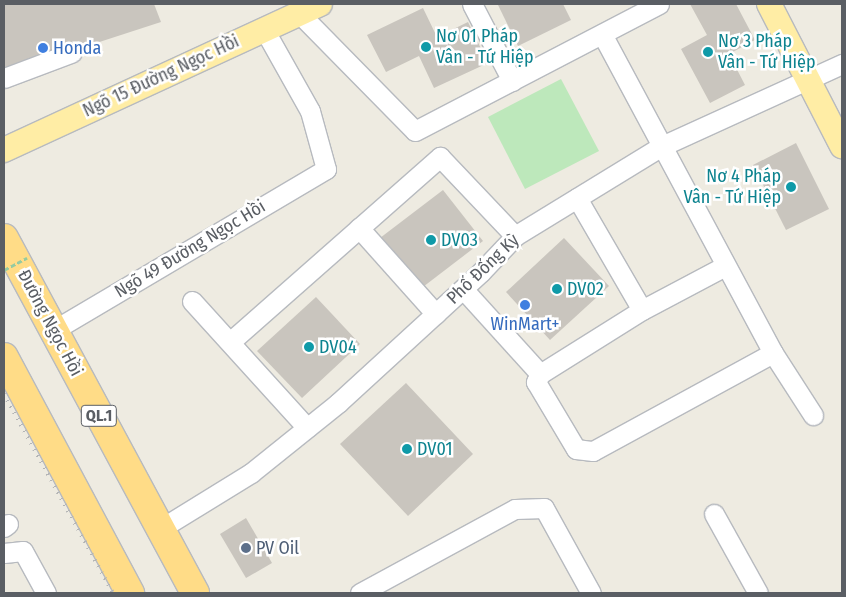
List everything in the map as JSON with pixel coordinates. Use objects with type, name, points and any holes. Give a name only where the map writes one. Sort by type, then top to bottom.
[{"type":"highway","name":"Đường Ngọc Hồi","points":[[4,238],[195,593]]},
{"type":"highway","points":[[4,357],[130,593]]},
{"type":"main road","points":[[770,4],[842,146]]},
{"type":"main road","name":"Ngõ 15 Đường Ngọc Hồi","points":[[4,150],[310,8]]},
{"type":"street","points":[[472,4],[512,81]]},
{"type":"street","points":[[310,8],[415,131],[602,34],[638,9],[659,4]]},
{"type":"street","name":"Ngõ 49 Đường Ngọc Hồi","points":[[54,330],[326,169],[310,111],[264,28]]},
{"type":"street","points":[[602,34],[772,353],[813,415]]},
{"type":"street","points":[[4,78],[71,53]]},
{"type":"street","name":"Phố Đống Kỳ","points":[[160,529],[251,473],[307,428],[436,314],[515,236],[662,146],[842,64]]},
{"type":"street","points":[[230,342],[440,157],[515,236]]},
{"type":"street","points":[[577,198],[642,310]]},
{"type":"street","points":[[359,228],[436,314]]},
{"type":"street","points":[[725,266],[642,310],[540,374],[536,382],[576,449],[593,451],[772,353]]},
{"type":"street","points":[[463,289],[540,374]]},
{"type":"street","points":[[192,302],[307,428]]},
{"type":"street","points":[[360,593],[515,509],[544,508],[592,593]]},
{"type":"street","points":[[714,514],[758,593]]},
{"type":"street","points":[[4,554],[23,551],[46,593]]},
{"type":"path","points":[[4,270],[26,258]]},
{"type":"green space","points":[[561,79],[599,151],[525,189],[488,117]]},
{"type":"building","name":"Honda","points":[[4,4],[154,4],[161,22],[4,73]]},
{"type":"building","points":[[563,4],[571,20],[518,46],[498,5]]},
{"type":"building","name":"Nơ 3 Pháp Vân - Tứ Hiệp","points":[[690,4],[736,4],[755,40],[729,54],[745,85],[710,103],[681,49],[707,35]]},
{"type":"building","name":"Nơ 01 Pháp Vân - Tứ Hiệp","points":[[423,8],[437,37],[468,22],[488,63],[434,88],[419,56],[386,72],[367,35]]},
{"type":"building","name":"Nơ 4 Pháp Vân - Tứ Hiệp","points":[[796,143],[829,209],[786,230],[753,165]]},
{"type":"building","name":"DV03","points":[[443,190],[483,241],[419,290],[380,238]]},
{"type":"building","name":"DV02","points":[[564,238],[609,286],[550,340],[506,292]]},
{"type":"building","name":"DV04","points":[[316,297],[360,344],[302,398],[257,351]]},
{"type":"building","name":"DV01","points":[[406,383],[473,454],[408,516],[340,444]]},
{"type":"building","name":"PV Oil","points":[[246,518],[272,563],[246,578],[220,534]]},
{"type":"railway","points":[[4,394],[113,593]]},
{"type":"place","name":"Nơ 01 Pháp Vân - Tứ Hiệp","points":[[426,47]]},
{"type":"place","name":"Honda","points":[[43,48]]},
{"type":"place","name":"Nơ 3 Pháp Vân - Tứ Hiệp","points":[[708,52]]},
{"type":"place","name":"Nơ 4 Pháp Vân - Tứ Hiệp","points":[[791,187]]},
{"type":"place","name":"DV03","points":[[431,240]]},
{"type":"place","name":"DV02","points":[[557,289]]},
{"type":"place","name":"WinMart+","points":[[525,305]]},
{"type":"place","name":"DV04","points":[[309,347]]},
{"type":"place","name":"DV01","points":[[407,449]]},
{"type":"place","name":"PV Oil","points":[[246,548]]}]
